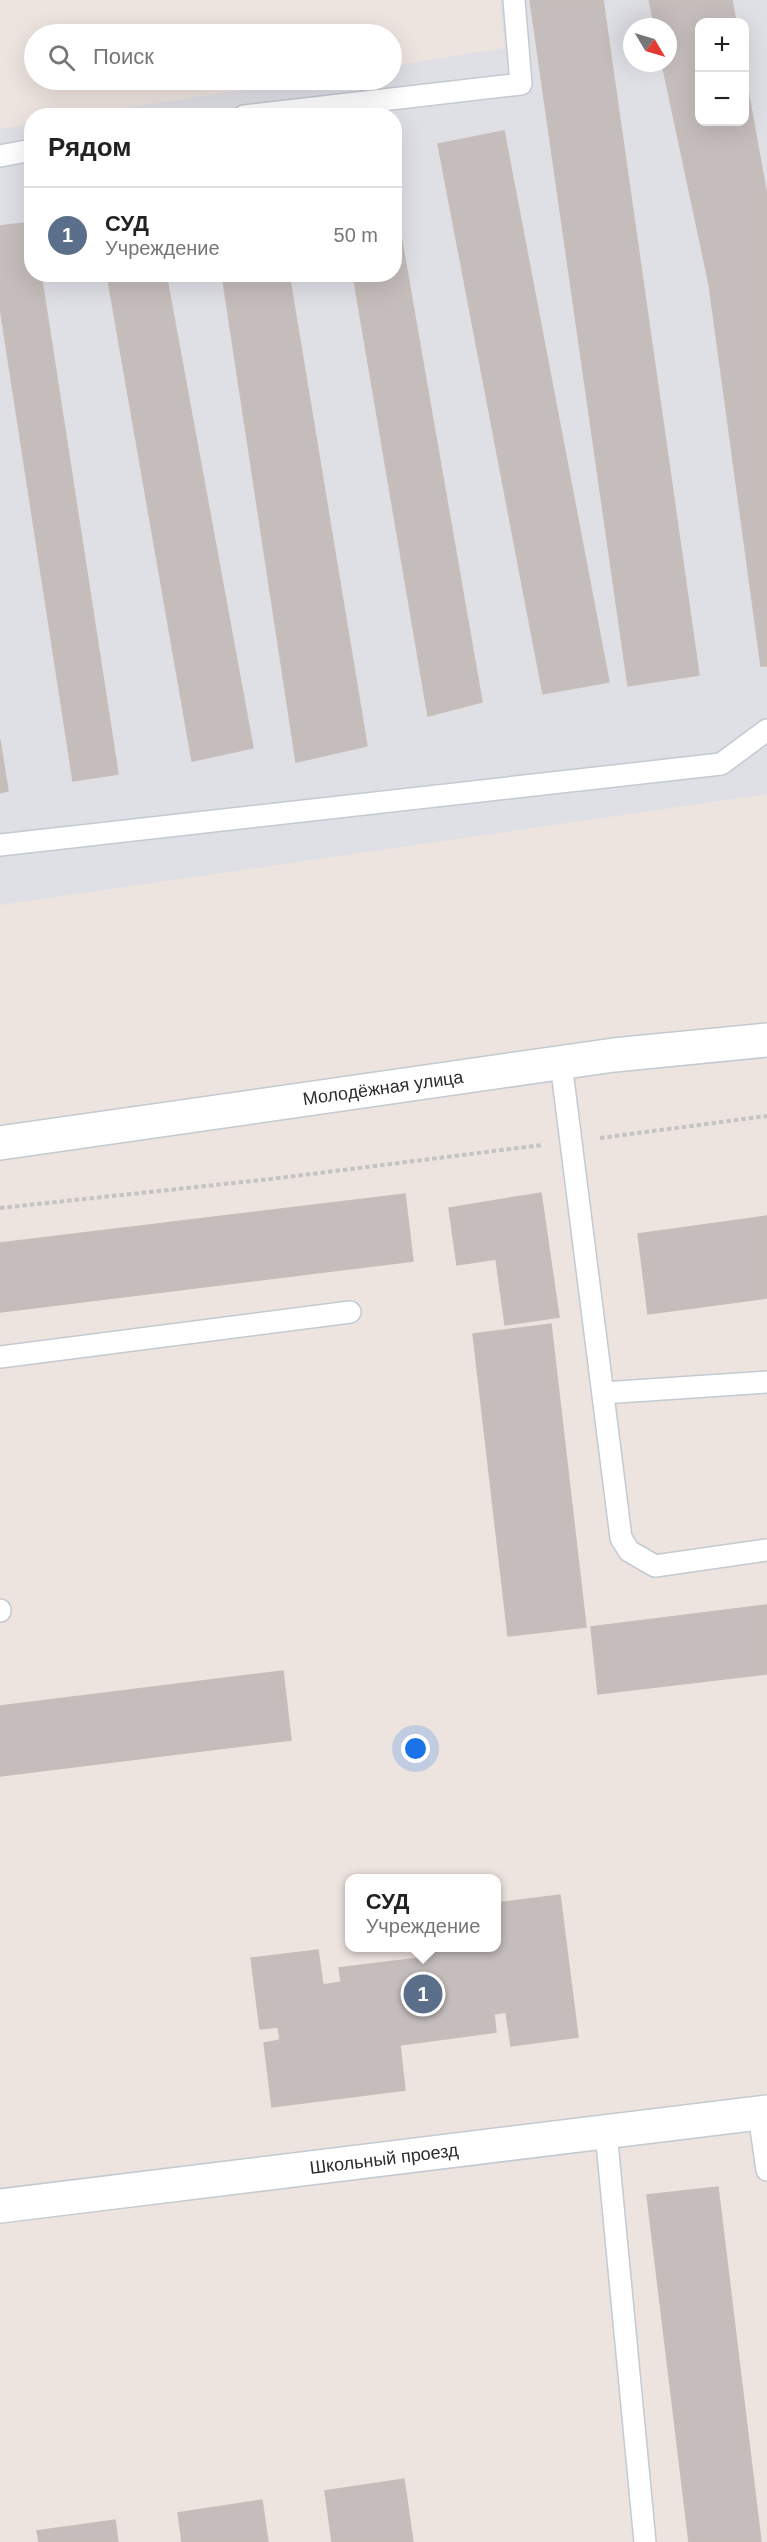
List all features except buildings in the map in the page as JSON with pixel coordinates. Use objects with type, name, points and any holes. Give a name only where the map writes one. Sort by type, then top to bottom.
[{"type":"street","name":"Молодёжная улица","points":[[0,1143],[561,1063],[767,1040]]},
{"type":"street","name":"Школьный проезд","points":[[0,2206],[763,2113]]},
{"type":"lane","points":[[313,108],[521,84],[514,0]]},
{"type":"lane","points":[[0,156],[24,152]]},
{"type":"lane","points":[[0,845],[721,764],[767,730]]},
{"type":"lane","points":[[561,1063],[621,1538],[629,1551],[655,1566],[767,1550]]},
{"type":"lane","points":[[0,1357],[350,1312]]},
{"type":"lane","points":[[603,1393],[767,1382]]},
{"type":"lane","points":[[763,2113],[767,2170]]},
{"type":"lane","points":[[606,2132],[645,2542]]},
{"type":"path","points":[[0,1208],[282,1177],[767,1116]]},
{"type":"shaded area","points":[[500,0],[767,0],[767,794],[0,905],[0,129],[24,125],[24,282],[402,282],[402,108],[127,108],[243,90],[402,90],[402,64],[505,48]]},
{"type":"place","name":"СУД","points":[[423,1994]]}]
